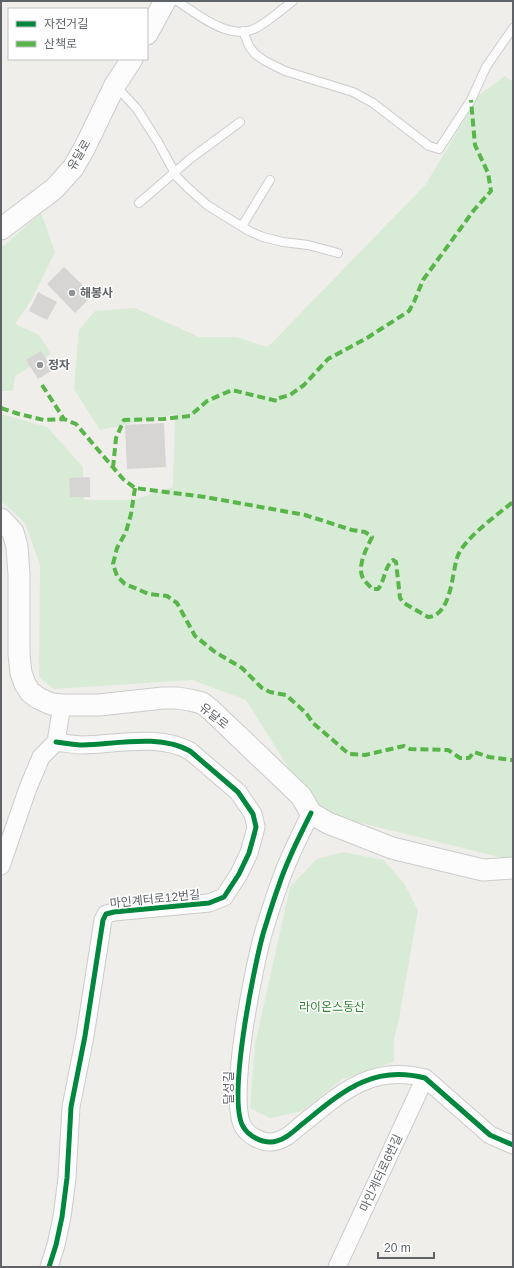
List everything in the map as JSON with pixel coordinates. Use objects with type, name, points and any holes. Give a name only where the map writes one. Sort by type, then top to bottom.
[{"type":"street","points":[[148,32],[165,1]]},
{"type":"street","name":"유달로","points":[[1,229],[54,190],[73,168],[85,148],[115,85],[131,60]]},
{"type":"street","name":"유달로","points":[[1,519],[13,532],[17,547],[19,575],[19,654],[21,673],[30,692],[38,698],[51,704],[62,705],[99,705],[163,698],[190,700],[202,704],[211,710],[284,779],[301,796],[311,813]]},
{"type":"street","points":[[1,866],[28,788],[41,757],[56,742],[62,705]]},
{"type":"street","name":"마인계터로12번길","points":[[48,1267],[56,1245],[62,1217],[67,1178],[71,1107],[85,1036],[103,920],[106,914],[114,912],[209,903],[224,897],[233,884],[249,853],[256,827],[253,814],[238,792],[190,751],[181,746],[147,742],[82,745],[56,742]]},
{"type":"street","points":[[311,813],[343,830],[392,848],[483,870],[513,868]]},
{"type":"street","name":"달성길","points":[[311,813],[292,851],[279,884],[263,934],[240,1059],[238,1086],[239,1108],[244,1128],[252,1136],[262,1141],[278,1141],[291,1133],[356,1084],[385,1074],[412,1075],[425,1078]]},
{"type":"street","points":[[425,1078],[490,1135],[513,1146]]},
{"type":"street","name":"마인계터로6번길","points":[[337,1267],[425,1078]]},
{"type":"lane","points":[[177,1],[216,25],[228,30],[243,31],[258,27],[293,1]]},
{"type":"lane","points":[[243,31],[248,46],[255,54],[265,61],[285,71],[353,92],[373,103],[429,146],[439,149],[471,100],[486,66],[513,28]]},
{"type":"lane","points":[[115,85],[137,109],[158,142],[175,174],[207,205],[263,237],[284,242],[308,245],[338,253]]},
{"type":"lane","points":[[139,203],[175,174],[196,154],[240,122]]},
{"type":"lane","points":[[242,226],[270,180]]},
{"type":"green space","points":[[505,76],[513,82],[513,858],[511,860],[337,817],[314,802],[296,780],[246,700],[192,680],[54,689],[39,677],[40,565],[25,523],[1,501],[1,414],[47,427],[83,467],[84,500],[133,500],[173,487],[175,414],[100,430],[74,389],[79,330],[95,311],[135,308],[199,337],[236,337],[268,347],[426,184],[479,95]]},
{"type":"green space","points":[[41,213],[55,252],[32,299],[15,324],[39,335],[51,354],[15,376],[13,391],[1,391],[1,248]]},
{"type":"green space","name":"라이온스동산","points":[[344,852],[383,860],[404,883],[418,911],[394,1039],[394,1062],[342,1079],[302,1111],[270,1118],[250,1108],[255,1045],[290,887],[317,859]]},
{"type":"building","points":[[64,267],[93,295],[75,313],[47,284]]},
{"type":"building","points":[[38,292],[57,302],[47,320],[29,311]]},
{"type":"building","name":"정자","points":[[41,351],[53,370],[38,379],[26,360]]},
{"type":"building","points":[[164,423],[166,467],[127,469],[125,425]]},
{"type":"building","points":[[90,477],[90,497],[70,497],[69,478]]},
{"type":"marked path","points":[[113,468],[116,438],[124,420],[163,419],[190,416],[207,401],[232,390],[277,401],[279,398],[290,395],[304,385],[328,359],[367,338],[409,311],[423,280],[474,210],[491,191],[488,173],[475,145],[471,100]]},
{"type":"marked path","points":[[42,385],[64,419]]},
{"type":"marked path","points":[[1,408],[44,420],[64,419],[76,424],[123,479],[135,488],[205,497],[305,515],[352,530],[365,532],[372,537],[361,566],[364,580],[372,589],[378,589],[388,566],[393,560],[396,562],[400,598],[404,603],[428,617],[436,615],[442,610],[446,602],[460,551],[481,528],[513,502]]},
{"type":"marked path","points":[[135,488],[131,514],[126,532],[117,548],[113,564],[117,576],[125,584],[149,594],[167,596],[177,603],[195,636],[215,652],[242,668],[262,688],[270,692],[286,695],[306,713],[313,723],[349,754],[365,755],[404,746],[410,749],[448,750],[460,758],[469,758],[474,752],[489,757],[513,760]]},
{"type":"cycle path","points":[[49,1267],[56,1245],[62,1217],[67,1178],[71,1107],[85,1036],[103,920],[106,914],[114,912],[209,903],[224,897],[239,874],[249,853],[256,827],[253,814],[238,792],[190,751],[178,746],[151,741],[83,745],[56,742]]},
{"type":"cycle path","points":[[311,813],[282,876],[273,903],[263,934],[248,1003],[243,1034],[238,1092],[239,1114],[244,1128],[249,1134],[259,1140],[274,1142],[283,1139],[330,1102],[358,1084],[373,1078],[388,1075],[406,1075],[425,1078],[490,1135],[513,1145]]},
{"type":"place","name":"해봉사","points":[[72,293]]},
{"type":"place","name":"정자","points":[[40,365]]}]
